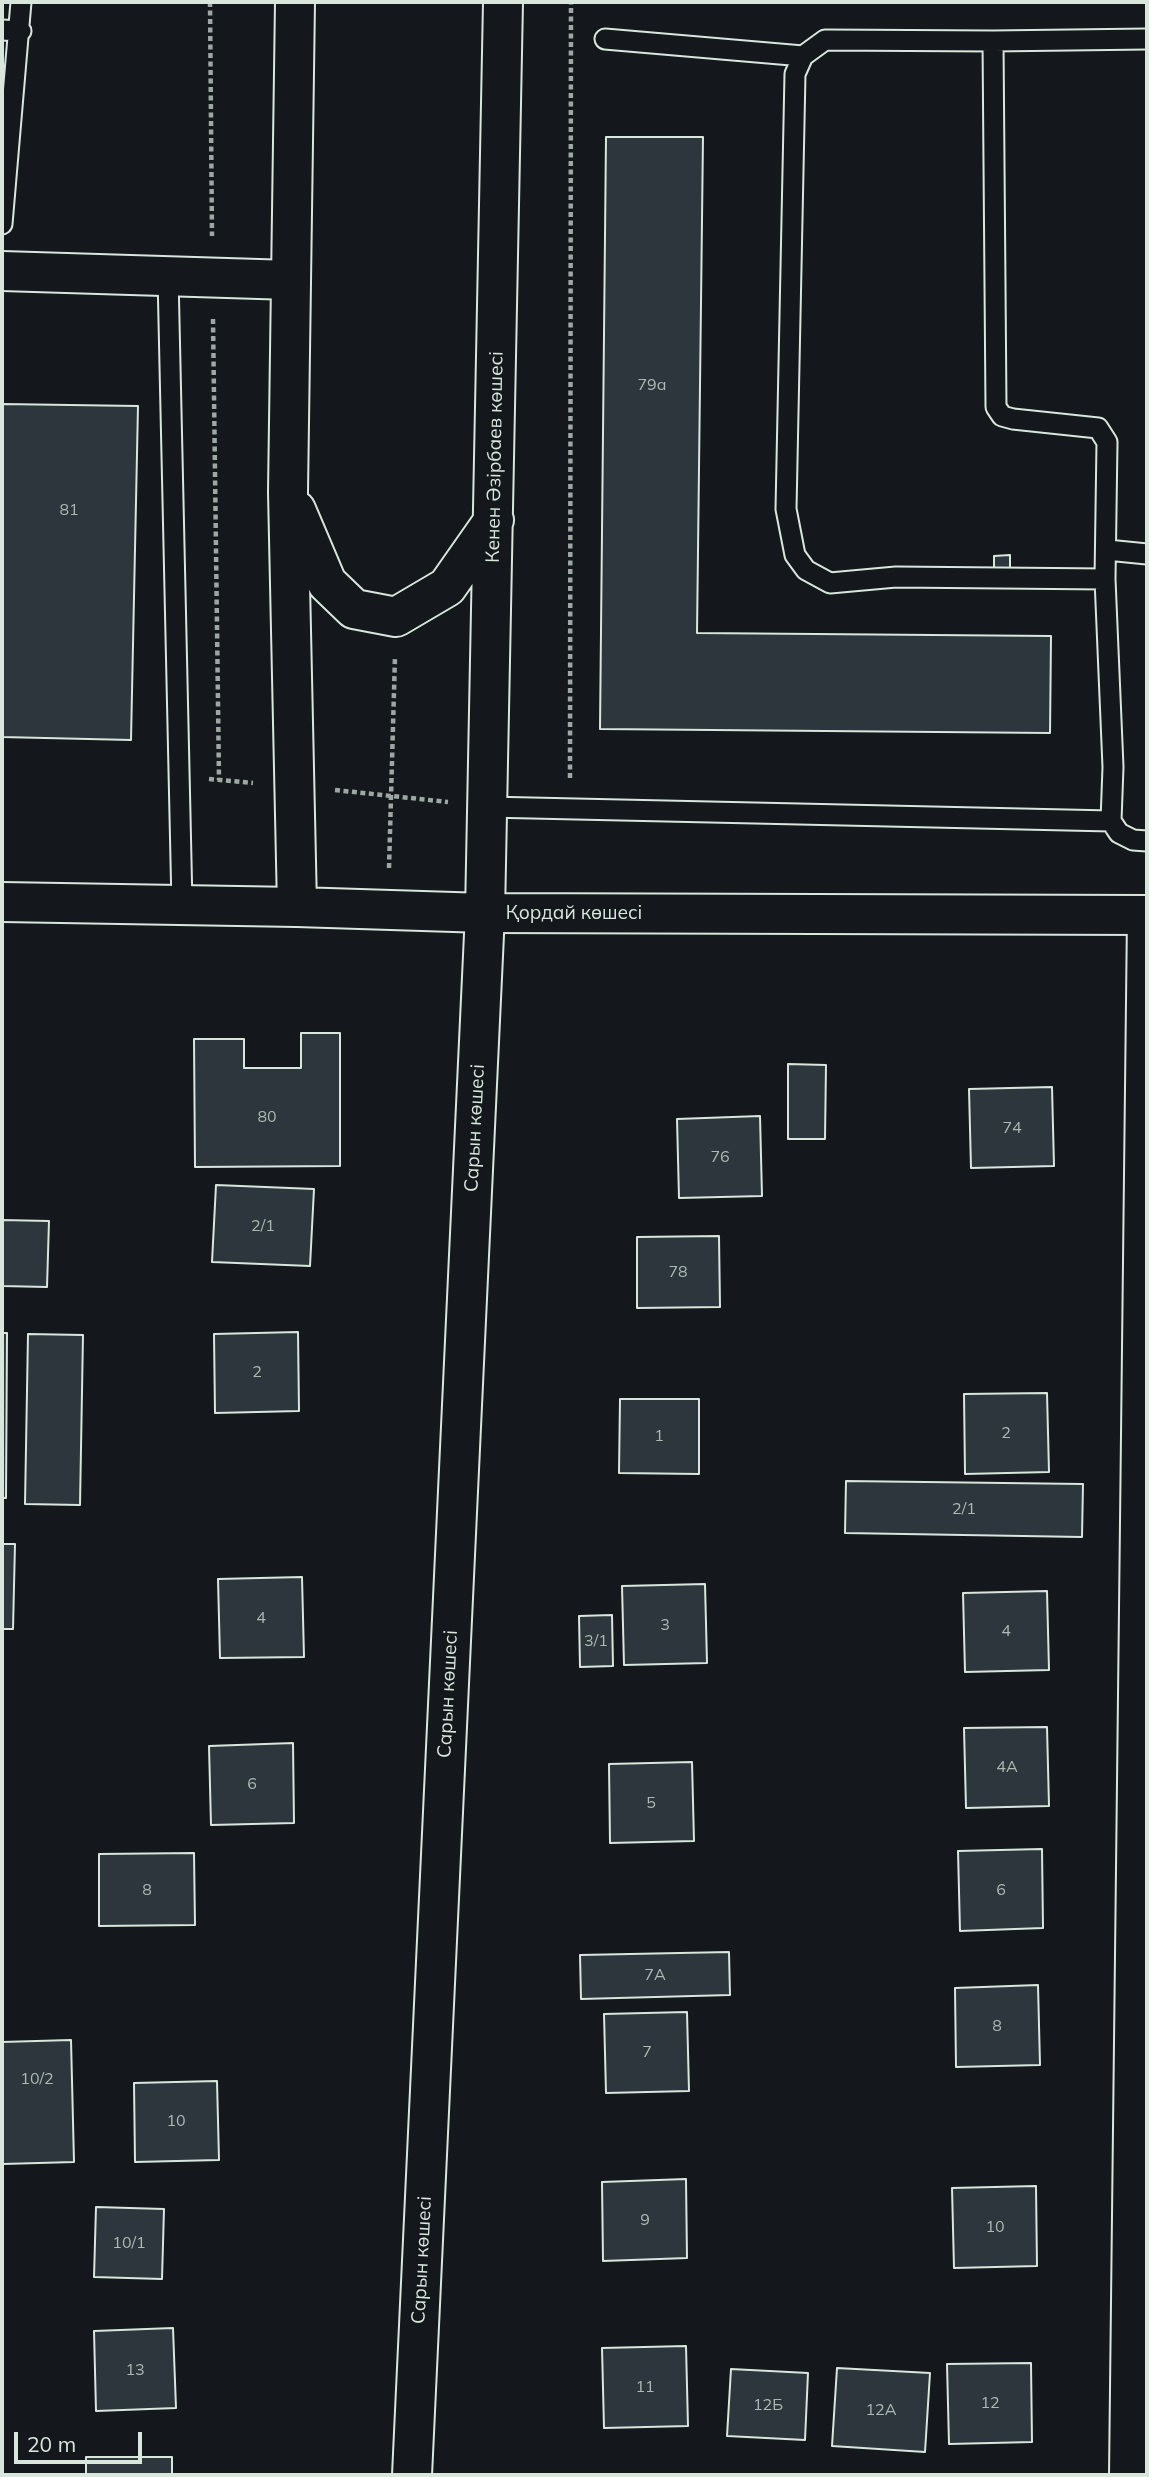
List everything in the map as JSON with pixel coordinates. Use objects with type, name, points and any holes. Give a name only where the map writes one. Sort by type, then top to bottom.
[{"type":"street","points":[[295,2],[288,492],[297,907]]},
{"type":"street","name":"Кенен Әзірбаев көшесі","points":[[485,913],[503,2]]},
{"type":"street","points":[[2,271],[291,280]]},
{"type":"street","points":[[288,492],[327,583],[354,608],[396,617],[447,587],[494,520]]},
{"type":"street","name":"Қордай көшесі","points":[[2,902],[485,913],[1147,915]]},
{"type":"street","name":"Сарын көшесі","points":[[412,2475],[485,913]]},
{"type":"street","points":[[1129,2475],[1147,915]]},
{"type":"lane","points":[[2,224],[11,30],[21,2]]},
{"type":"lane","points":[[605,39],[803,56]]},
{"type":"lane","points":[[1105,579],[896,578],[830,583],[806,570],[795,555],[786,509],[795,74],[803,56],[825,40],[1147,39]]},
{"type":"lane","points":[[993,41],[996,407],[1002,416],[1013,419],[1098,428],[1104,433],[1107,442],[1105,579],[1113,767],[1111,821],[1119,832],[1133,840],[1147,841]]},
{"type":"lane","points":[[168,276],[182,905]]},
{"type":"lane","points":[[1107,550],[1147,554]]},
{"type":"lane","points":[[487,807],[1111,821]]},
{"type":"path","points":[[210,2],[219,780]]},
{"type":"path","points":[[570,809],[571,2]]},
{"type":"path","points":[[388,910],[396,617]]},
{"type":"building","points":[[606,137],[703,137],[697,633],[1051,636],[1050,733],[600,729]]},
{"type":"building","points":[[2,404],[138,406],[131,740],[2,737]]},
{"type":"building","points":[[1010,555],[1010,568],[994,569],[994,556]]},
{"type":"building","points":[[301,1033],[340,1033],[340,1166],[195,1167],[194,1039],[244,1039],[244,1068],[301,1068]]},
{"type":"building","points":[[788,1064],[826,1065],[825,1139],[788,1139]]},
{"type":"building","points":[[1052,1087],[1054,1166],[971,1168],[969,1089]]},
{"type":"building","points":[[760,1116],[762,1196],[679,1198],[677,1119]]},
{"type":"building","points":[[216,1185],[314,1189],[310,1266],[212,1262]]},
{"type":"building","points":[[2,1220],[49,1221],[47,1287],[2,1286]]},
{"type":"building","points":[[719,1236],[720,1307],[637,1308],[637,1237]]},
{"type":"building","points":[[298,1332],[299,1411],[215,1413],[214,1334]]},
{"type":"building","points":[[2,1333],[7,1333],[6,1498],[2,1498]]},
{"type":"building","points":[[28,1334],[83,1335],[80,1505],[25,1504]]},
{"type":"building","points":[[1047,1393],[1049,1472],[965,1474],[964,1394]]},
{"type":"building","points":[[620,1399],[699,1399],[699,1474],[619,1473]]},
{"type":"building","points":[[846,1481],[1083,1484],[1082,1537],[845,1533]]},
{"type":"building","points":[[2,1544],[15,1544],[13,1629],[2,1629]]},
{"type":"building","points":[[302,1577],[304,1657],[220,1658],[218,1579]]},
{"type":"building","points":[[705,1584],[707,1663],[624,1665],[622,1586]]},
{"type":"building","points":[[1047,1591],[1049,1670],[965,1672],[963,1593]]},
{"type":"building","points":[[612,1615],[613,1666],[580,1667],[579,1616]]},
{"type":"building","points":[[1047,1727],[1049,1806],[966,1808],[964,1728]]},
{"type":"building","points":[[293,1743],[294,1823],[211,1825],[209,1746]]},
{"type":"building","points":[[692,1762],[694,1841],[610,1843],[609,1764]]},
{"type":"building","points":[[1042,1849],[1043,1928],[960,1931],[958,1851]]},
{"type":"building","points":[[194,1853],[195,1925],[99,1926],[99,1854]]},
{"type":"building","points":[[729,1952],[730,1995],[581,1999],[580,1955]]},
{"type":"building","points":[[1038,1985],[1040,2065],[956,2067],[955,1988]]},
{"type":"building","points":[[687,2012],[689,2091],[606,2093],[604,2014]]},
{"type":"building","points":[[71,2040],[74,2162],[3,2164],[2,2042]]},
{"type":"building","points":[[217,2081],[219,2160],[135,2162],[134,2083]]},
{"type":"building","points":[[686,2179],[687,2258],[603,2261],[602,2182]]},
{"type":"building","points":[[1036,2186],[1037,2266],[954,2268],[952,2188]]},
{"type":"building","points":[[96,2207],[164,2209],[162,2279],[94,2277]]},
{"type":"building","points":[[173,2328],[176,2408],[96,2411],[94,2331]]},
{"type":"building","points":[[686,2346],[688,2426],[604,2428],[602,2348]]},
{"type":"building","points":[[1031,2363],[1032,2442],[949,2444],[947,2364]]},
{"type":"building","points":[[837,2368],[930,2373],[925,2452],[832,2446]]},
{"type":"building","points":[[731,2369],[808,2373],[805,2440],[727,2436]]},
{"type":"building","points":[[86,2457],[172,2457],[172,2475],[86,2475]]}]
